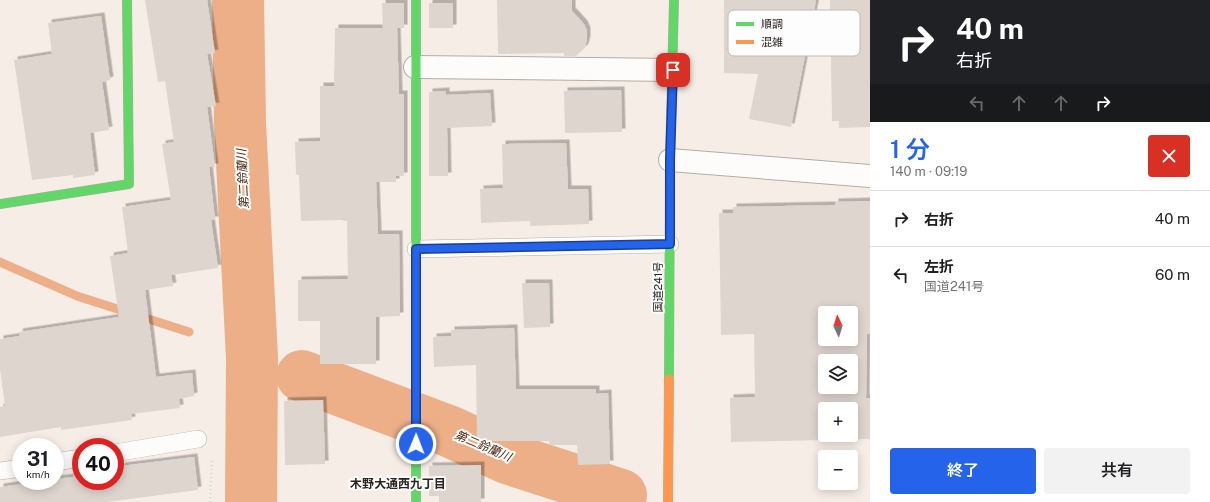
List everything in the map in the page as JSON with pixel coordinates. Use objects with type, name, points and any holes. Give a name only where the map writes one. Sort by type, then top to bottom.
[{"type":"main road","points":[[0,204],[129,184],[127,0]]},
{"type":"main road","points":[[416,0],[416,502]]},
{"type":"main road","name":"国道241号","points":[[668,502],[670,160],[674,0]]},
{"type":"street","points":[[415,67],[673,70]]},
{"type":"street","points":[[670,160],[870,176]]},
{"type":"lane","points":[[416,249],[670,244]]},
{"type":"lane","points":[[124,451],[198,439]]},
{"type":"lane","points":[[0,471],[12,469]]},
{"type":"path","points":[[198,439],[212,458],[210,502]]},
{"type":"building","points":[[145,0],[207,0],[215,53],[207,54],[216,106],[207,107],[215,167],[209,167],[215,220],[211,220],[218,268],[171,275],[173,286],[145,290],[156,377],[192,373],[194,396],[179,399],[180,408],[131,414],[132,420],[61,430],[61,427],[0,437],[0,407],[5,406],[0,369],[0,339],[20,336],[19,332],[119,317],[110,256],[128,253],[122,207],[171,200],[162,144],[174,142],[165,81],[158,82]]},
{"type":"building","points":[[497,0],[572,0],[572,11],[584,24],[587,31],[585,47],[576,56],[564,56],[564,53],[498,54]]},
{"type":"building","points":[[724,0],[816,0],[814,10],[728,10],[728,56],[805,56],[791,127],[749,119],[758,74],[724,73]]},
{"type":"building","points":[[830,0],[870,0],[870,127],[839,128],[839,121],[832,121],[831,56],[860,56],[860,10],[830,10]]},
{"type":"building","points":[[382,3],[404,3],[404,28],[397,28],[399,94],[404,94],[404,176],[396,176],[396,182],[376,182],[378,234],[399,234],[400,316],[376,317],[376,364],[320,364],[320,321],[298,321],[298,280],[348,279],[347,221],[301,221],[299,175],[296,175],[295,142],[320,141],[320,86],[334,86],[335,28],[383,28]]},
{"type":"building","points":[[429,3],[453,3],[453,28],[429,28]]},
{"type":"building","points":[[101,16],[110,80],[102,82],[109,130],[90,133],[95,175],[73,178],[73,175],[32,180],[14,60],[52,54],[48,23]]},
{"type":"building","points":[[621,90],[622,132],[565,133],[564,91]]},
{"type":"building","points":[[446,91],[446,95],[490,93],[492,126],[447,128],[448,176],[429,176],[429,92]]},
{"type":"building","points":[[566,143],[568,189],[588,189],[589,224],[530,226],[530,221],[481,223],[480,189],[503,188],[502,144]]},
{"type":"building","points":[[870,201],[870,334],[867,334],[866,398],[870,398],[870,439],[858,439],[858,402],[818,402],[818,440],[731,442],[730,398],[755,397],[754,334],[721,335],[719,213],[733,213],[733,207],[835,205],[835,202]]},
{"type":"building","points":[[522,283],[549,283],[550,327],[524,328]]},
{"type":"building","points":[[514,328],[516,389],[596,389],[596,394],[608,393],[610,464],[578,465],[577,445],[549,445],[549,441],[477,441],[476,365],[434,367],[433,337],[451,336],[451,330]]},
{"type":"building","points":[[323,400],[325,464],[285,465],[284,401]]},
{"type":"building","points":[[194,457],[198,490],[107,502],[0,502],[0,487],[12,485],[12,490],[64,490],[64,478],[72,477],[72,490],[124,490],[124,466]]},
{"type":"building","points":[[481,465],[481,502],[439,502],[439,496],[429,496],[429,466]]},
{"type":"waterway","name":"第二鈴蘭川","points":[[238,0],[240,123],[252,358],[251,502]]},
{"type":"waterway","points":[[0,262],[77,296],[189,332]]},
{"type":"waterway","points":[[239,337],[251,334]]},
{"type":"waterway","name":"第二鈴蘭川","points":[[302,376],[451,432],[507,458],[621,495]]},
{"type":"traffic: fast","points":[[0,204],[129,184],[127,0]]},
{"type":"traffic: fast","points":[[416,0],[416,502]]},
{"type":"traffic: fast","points":[[669,379],[670,160],[674,0]]},
{"type":"traffic: slow","points":[[668,502],[669,379]]},
{"type":"district","name":"木野大通西九丁目","points":[[398,484]]},
{"type":"route","points":[[416,444],[416,249],[670,244],[670,160],[673,70]]}]
